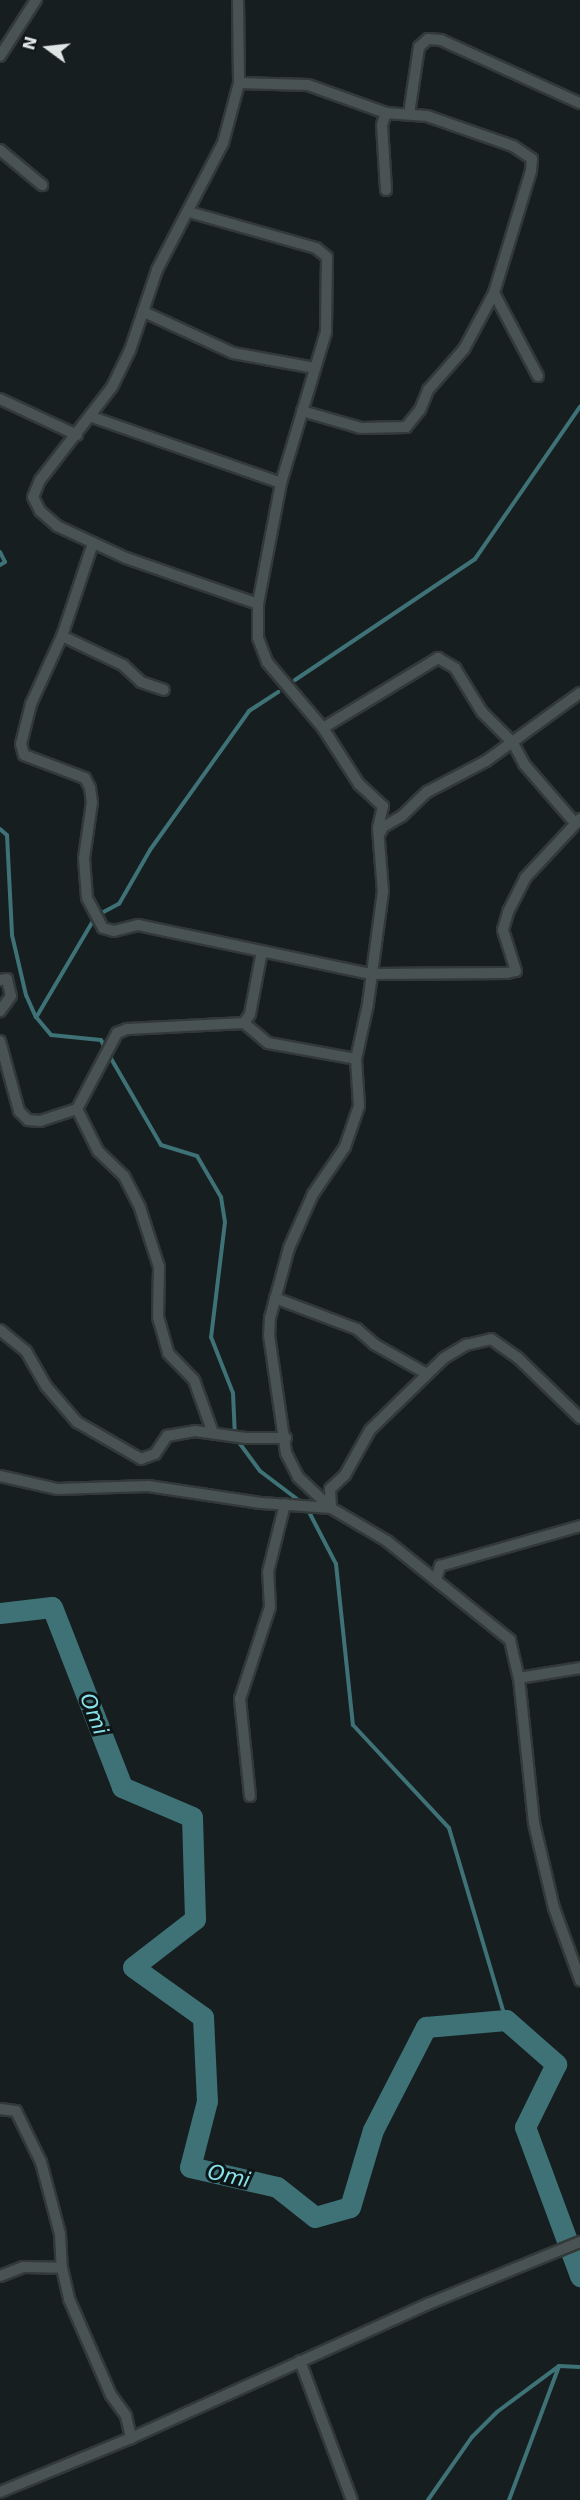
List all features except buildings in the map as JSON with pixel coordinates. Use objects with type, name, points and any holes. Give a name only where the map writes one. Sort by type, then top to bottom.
[{"type":"street","points":[[0,56],[36,0]]},
{"type":"street","points":[[238,0],[239,83],[223,143],[157,270],[144,312],[116,378],[92,417],[40,480],[33,497],[40,511],[57,526],[193,584],[258,604]]},
{"type":"street","points":[[409,114],[419,47],[428,39],[441,40],[580,103]]},
{"type":"street","points":[[239,83],[308,85],[386,113],[427,116],[481,133],[513,146],[532,159],[494,293],[464,349],[428,390],[420,410],[406,427],[361,428],[302,411]]},
{"type":"street","points":[[386,113],[382,125],[386,190]]},
{"type":"street","points":[[0,150],[42,185]]},
{"type":"street","points":[[189,212],[316,248],[327,257],[326,332],[281,483],[258,604],[258,638],[267,662],[323,728],[359,784],[383,807],[379,837],[383,891],[356,1059],[359,1106],[353,1129],[313,1194],[289,1248],[275,1298],[269,1335],[286,1438],[286,1454],[298,1477],[331,1508],[387,1541],[510,1640],[519,1678],[534,1823],[554,1908],[576,1957],[580,1980]]},
{"type":"street","points":[[494,293],[538,376]]},
{"type":"street","points":[[144,312],[233,353],[315,368]]},
{"type":"street","points":[[0,399],[77,435]]},
{"type":"street","points":[[92,417],[281,483]]},
{"type":"street","points":[[93,543],[62,636],[31,704],[21,744],[24,755],[85,778],[90,788],[92,802],[84,858],[87,898],[103,928],[114,931],[138,925],[370,974],[471,976],[516,971],[503,930],[508,912],[525,878],[577,821],[524,764],[513,742],[482,712],[455,668],[438,658],[323,728]]},
{"type":"street","points":[[62,636],[123,665],[141,682],[164,690]]},
{"type":"street","points":[[379,837],[383,827],[402,816],[427,792],[513,742],[580,693]]},
{"type":"street","points":[[244,1023],[250,1014],[262,951]]},
{"type":"street","points":[[0,980],[7,979],[11,996],[0,1011]]},
{"type":"street","points":[[0,1041],[19,1112],[28,1120],[40,1121],[77,1109],[117,1033],[127,1029],[244,1023],[268,1043],[356,1059]]},
{"type":"street","points":[[77,1109],[98,1151],[124,1176],[140,1208],[159,1268],[158,1317],[168,1353],[194,1380],[213,1433]]},
{"type":"street","points":[[275,1298],[357,1329],[374,1344],[427,1374]]},
{"type":"street","points":[[1,1332],[26,1351],[46,1386],[77,1422],[141,1459],[155,1454],[167,1436],[195,1431],[246,1438],[286,1438]]},
{"type":"street","points":[[331,1508],[330,1489],[345,1475],[370,1430],[427,1374],[466,1345],[491,1339],[517,1357],[580,1418]]},
{"type":"street","points":[[0,1476],[57,1489],[148,1486],[331,1508]]},
{"type":"street","points":[[250,1796],[240,1699],[270,1607],[268,1572],[285,1504]]},
{"type":"street","points":[[436,1580],[440,1566],[580,1526]]},
{"type":"street","points":[[519,1678],[580,1668]]},
{"type":"street","points":[[0,2109],[16,2111],[41,2162],[60,2234],[62,2268],[86,2341],[111,2395],[126,2416],[131,2438]]},
{"type":"street","points":[[1,2489],[131,2438],[428,2304],[558,2253],[580,2242]]},
{"type":"street","points":[[0,2276],[23,2266],[62,2268]]},
{"type":"street","points":[[300,2361],[352,2500]]},
{"type":"waterway","points":[[295,680],[475,559],[580,407]]},
{"type":"waterway","points":[[0,552],[5,562],[0,565]]},
{"type":"waterway","points":[[37,1016],[96,916],[119,904],[150,850],[249,711],[278,692]]},
{"type":"waterway","points":[[0,829],[7,835],[12,935],[26,995],[36,1017],[51,1035],[101,1040],[105,1048]]},
{"type":"waterway","points":[[109,1055],[161,1145],[197,1156],[221,1197],[225,1222],[211,1337],[233,1393],[235,1437],[260,1471],[301,1502]]},
{"type":"waterway","points":[[308,1510],[336,1564],[353,1725],[449,1828],[506,2020]]},
{"type":"waterway","name":"Omi","points":[[0,1613],[52,1607],[122,1787],[192,1817],[195,1919],[133,1967],[203,2017],[207,2101],[190,2167],[277,2187],[315,2217],[350,2207],[373,2130],[426,2027],[506,2020],[556,2064],[525,2127],[580,2276]]},
{"type":"waterway","points":[[428,2500],[472,2437],[497,2412],[559,2366],[580,2367]]},
{"type":"waterway","points":[[509,2500],[559,2366]]}]
